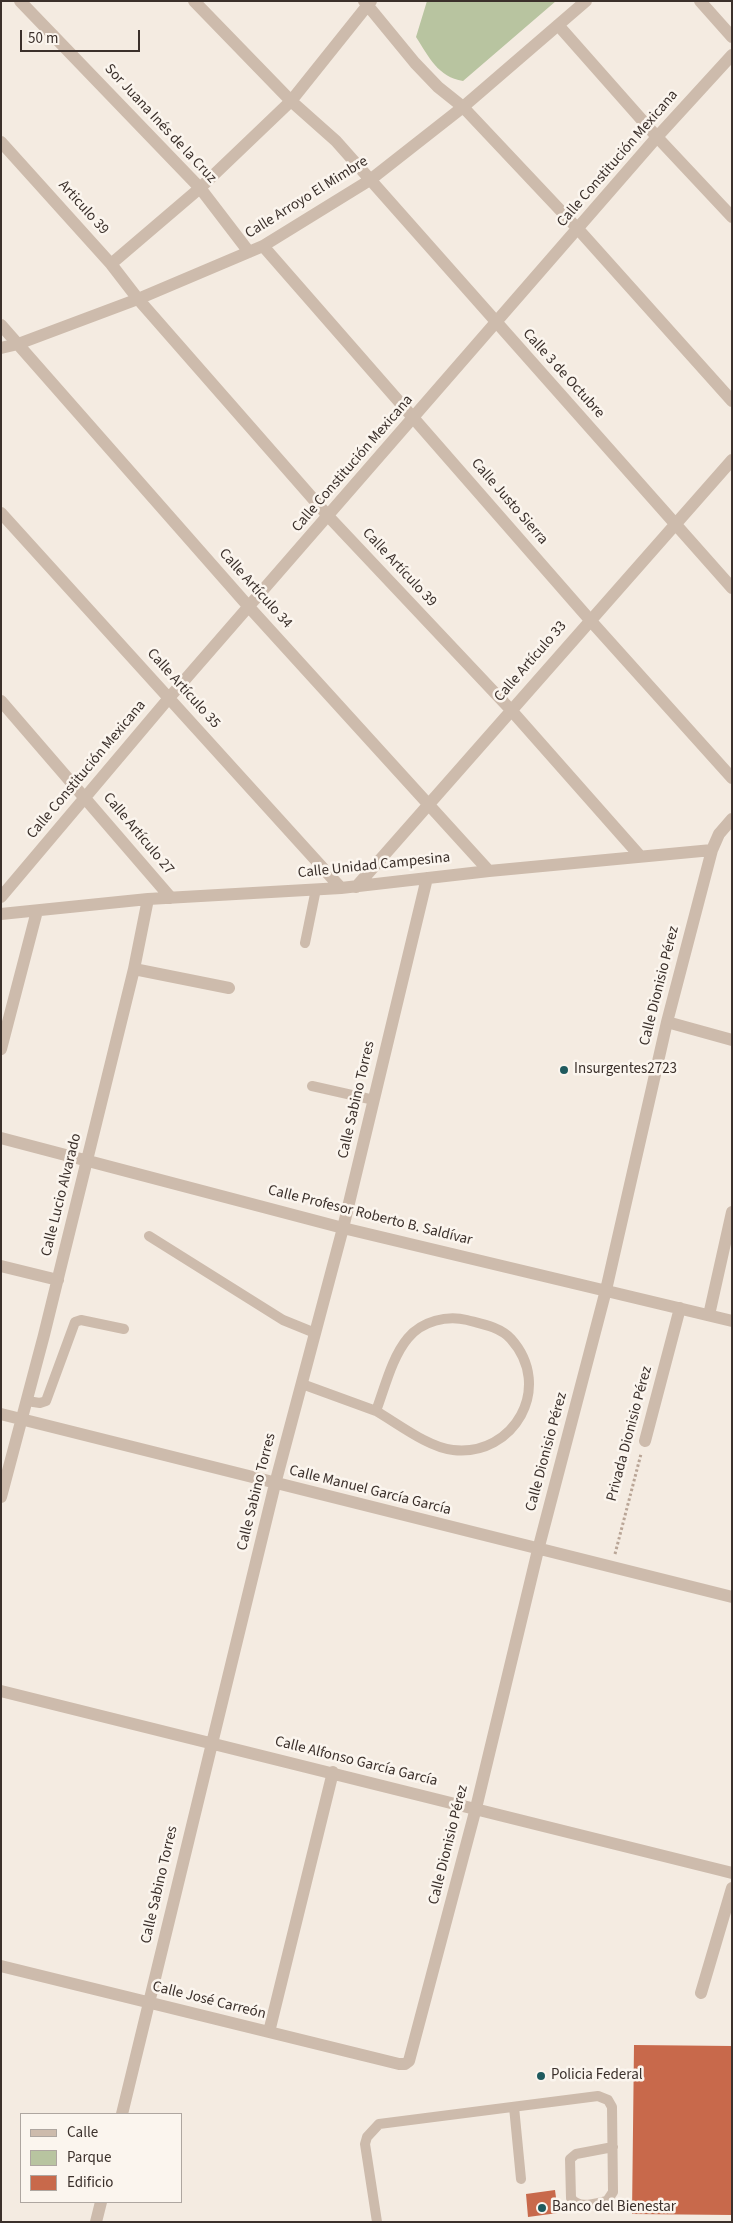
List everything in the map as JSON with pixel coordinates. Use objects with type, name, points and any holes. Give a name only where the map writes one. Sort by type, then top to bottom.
[{"type":"street","name":"Sor Juana Inés de la Cruz","points":[[20,1],[200,188],[249,252]]},
{"type":"street","points":[[194,1],[291,101]]},
{"type":"street","name":"Calle Arroyo El Mimbre","points":[[1,348],[18,344],[138,299],[263,246],[370,180],[463,107],[586,1]]},
{"type":"street","points":[[700,1],[732,37]]},
{"type":"street","points":[[111,264],[200,188],[291,101],[367,3],[415,63],[438,87],[463,107],[578,229],[732,401]]},
{"type":"street","points":[[558,25],[657,137],[732,217]]},
{"type":"street","name":"Calle Constitución Mexicana","points":[[4,888],[329,517],[657,137],[732,56]]},
{"type":"street","name":"Calle 3 de Octubre","points":[[291,101],[336,141],[496,324],[732,588]]},
{"type":"street","name":"Articulo 39","points":[[1,142],[111,264],[138,299]]},
{"type":"street","name":"Calle Justo Sierra","points":[[263,246],[590,620],[732,778]]},
{"type":"street","name":"Calle Artículo 39","points":[[138,299],[329,517],[511,710],[640,856]]},
{"type":"street","name":"Calle Artículo 34","points":[[1,325],[249,607],[489,871]]},
{"type":"street","name":"Calle Artículo 33","points":[[356,887],[732,460]]},
{"type":"street","name":"Calle Artículo 35","points":[[1,513],[340,888]]},
{"type":"street","name":"Calle Artículo 27","points":[[1,701],[85,796],[171,898]]},
{"type":"street","points":[[712,850],[719,834],[732,819]]},
{"type":"street","name":"Calle Unidad Campesina","points":[[1,914],[148,899],[356,887],[489,871],[712,850]]},
{"type":"street","name":"Calle Dionisio Pérez","points":[[409,2061],[476,1808],[538,1550],[606,1290],[667,1022],[712,850]]},
{"type":"street","name":"Calle Sabino Torres","points":[[122,2113],[275,1484],[344,1228],[427,878]]},
{"type":"street","name":"Calle Lucio Alvarado","points":[[1,1497],[58,1280],[134,968],[148,899]]},
{"type":"street","points":[[1,1049],[37,911]]},
{"type":"street","points":[[134,968],[228,988]]},
{"type":"street","points":[[667,1022],[732,1040]]},
{"type":"street","name":"Calle Profesor Roberto B. Saldívar","points":[[1,1138],[87,1159],[344,1228],[732,1321]]},
{"type":"street","points":[[709,1315],[732,1212]]},
{"type":"street","points":[[1,1266],[58,1280]]},
{"type":"street","name":"Privada Dionisio Pérez","points":[[645,1441],[680,1308]]},
{"type":"street","name":"Calle Manuel García García","points":[[1,1414],[538,1550],[732,1597]]},
{"type":"street","name":"Calle Alfonso García García","points":[[1,1691],[211,1744],[333,1772],[732,1873]]},
{"type":"street","points":[[270,2032],[333,1772]]},
{"type":"street","points":[[701,1993],[732,1888]]},
{"type":"street","name":"Calle José Carreón","points":[[1,1966],[399,2064],[405,2064],[409,2061]]},
{"type":"street","points":[[96,2222],[101,2203]]},
{"type":"lane","points":[[305,943],[316,890]]},
{"type":"lane","points":[[312,1086],[374,1100]]},
{"type":"lane","points":[[149,1236],[283,1320],[315,1333]]},
{"type":"lane","points":[[302,1384],[376,1411],[432,1444],[451,1450],[471,1451],[494,1443],[514,1426],[525,1411],[530,1391],[530,1374],[511,1339],[494,1327],[455,1317],[441,1319],[426,1325],[410,1336],[401,1347],[376,1411]]},
{"type":"lane","points":[[27,1401],[40,1404],[46,1400],[74,1324],[77,1321],[124,1329]]},
{"type":"lane","points":[[377,2222],[366,2144],[367,2137],[378,2124],[598,2096],[605,2098],[612,2107],[613,2147],[613,2192],[607,2201],[577,2204],[571,2198],[570,2159],[576,2154],[613,2147]]},
{"type":"lane","points":[[514,2107],[521,2179]]},
{"type":"path","name":"Privada Dionisio Pérez","points":[[612,1568],[645,1441]]},
{"type":"green space","points":[[427,1],[556,1],[463,81],[454,79],[441,71],[430,59],[416,37]]},
{"type":"building","points":[[634,2045],[732,2046],[732,2215],[632,2214]]},
{"type":"building","name":"Banco del Bienestar","points":[[555,2190],[558,2213],[528,2217],[526,2194]]},
{"type":"place","name":"Insurgentes2723","points":[[564,1070]]},
{"type":"place","name":"Policia Federal","points":[[541,2076]]},
{"type":"place","name":"Banco del Bienestar","points":[[542,2208]]}]
